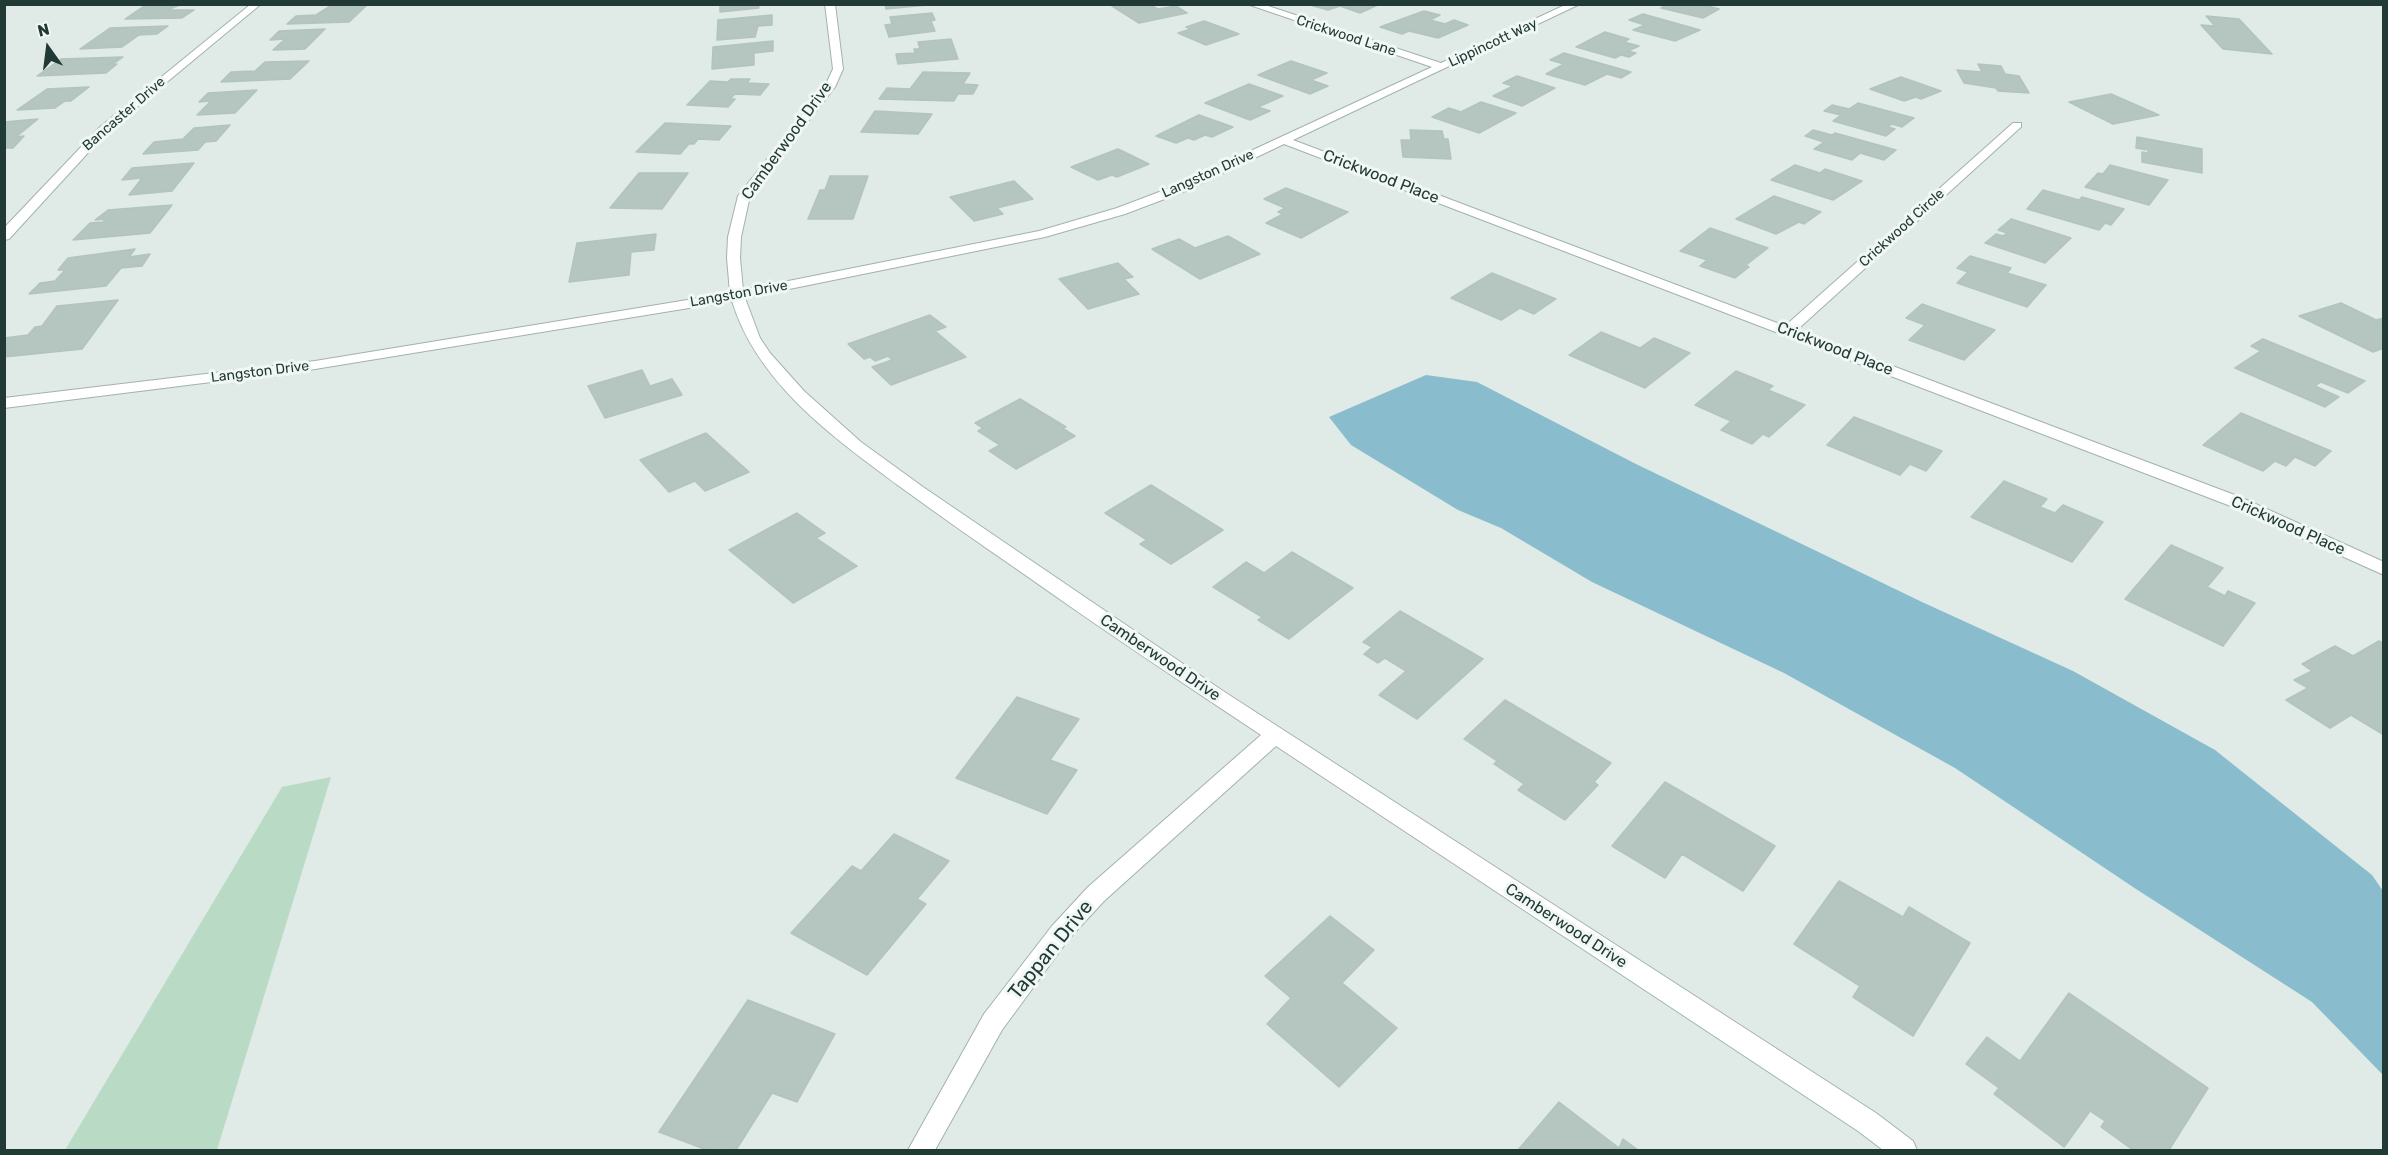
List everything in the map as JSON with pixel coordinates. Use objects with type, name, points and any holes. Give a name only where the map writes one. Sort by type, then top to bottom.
[{"type":"street","name":"Bancaster Drive","points":[[4,236],[104,129],[257,4]]},
{"type":"street","name":"Camberwood Drive","points":[[830,4],[838,69],[831,85],[744,196],[738,212],[733,267],[736,296],[753,338],[764,355],[805,404],[835,431],[986,541],[1275,735],[1868,1122],[1904,1150]]},
{"type":"street","name":"Crickwood Lane","points":[[1251,4],[1442,67]]},
{"type":"street","name":"Lippincott Way","points":[[1442,67],[1576,4]]},
{"type":"street","name":"Langston Drive","points":[[4,403],[315,365],[736,296],[1012,241],[1096,219],[1179,189],[1442,67]]},
{"type":"street","name":"Crickwood Circle","points":[[1788,331],[2017,125]]},
{"type":"street","name":"Crickwood Place","points":[[1283,140],[2234,501],[2380,563]]},
{"type":"street","name":"Tappan Drive","points":[[921,1150],[993,1022],[1060,933],[1096,894],[1275,735]]},
{"type":"green space","points":[[331,777],[217,1150],[65,1150],[282,787]]},
{"type":"water","points":[[1426,375],[1477,382],[1634,463],[1922,602],[2073,671],[2215,750],[2372,875],[2383,891],[2383,1075],[2312,1002],[2136,889],[1955,768],[1784,673],[1592,582],[1501,528],[1458,510],[1351,445],[1329,417]]},
{"type":"building","points":[[147,4],[182,4],[167,10],[194,10],[182,18],[125,19]]},
{"type":"building","points":[[368,4],[349,22],[287,24],[296,16],[316,15],[332,5]]},
{"type":"building","points":[[720,4],[758,4],[759,8],[720,12]]},
{"type":"building","points":[[885,4],[927,4],[927,5],[886,9]]},
{"type":"building","points":[[1158,4],[1152,6],[1158,9],[1176,6],[1187,13],[1139,23],[1112,6]]},
{"type":"building","points":[[1380,4],[1360,13],[1340,6],[1328,10],[1310,5]]},
{"type":"building","points":[[1668,4],[1701,4],[1719,9],[1703,18],[1661,8]]},
{"type":"building","points":[[1424,11],[1440,15],[1430,20],[1445,24],[1454,20],[1468,25],[1438,38],[1409,31],[1402,34],[1380,27]]},
{"type":"building","points":[[932,13],[935,20],[931,21],[935,31],[889,37],[885,25],[892,24],[890,17]]},
{"type":"building","points":[[1643,14],[1700,30],[1675,41],[1633,30],[1645,25],[1629,20]]},
{"type":"building","points":[[772,15],[772,25],[758,26],[755,37],[717,40],[718,20]]},
{"type":"building","points":[[2206,16],[2239,19],[2272,54],[2223,49],[2201,25],[2215,26]]},
{"type":"building","points":[[1204,21],[1239,34],[1206,45],[1178,33],[1191,29],[1186,27]]},
{"type":"building","points":[[168,26],[157,34],[139,35],[122,47],[80,49],[110,28]]},
{"type":"building","points":[[325,29],[305,49],[273,50],[285,39],[270,40],[279,31]]},
{"type":"building","points":[[1605,32],[1629,39],[1624,42],[1639,46],[1628,51],[1636,53],[1629,57],[1621,55],[1615,58],[1576,47]]},
{"type":"building","points":[[951,39],[958,59],[898,64],[896,54],[915,53],[914,49],[920,49],[918,42]]},
{"type":"building","points":[[773,41],[773,51],[754,53],[754,65],[712,69],[713,47]]},
{"type":"building","points":[[1564,53],[1631,72],[1621,78],[1607,74],[1585,85],[1546,74],[1564,64],[1550,60]]},
{"type":"building","points":[[123,57],[106,65],[117,64],[106,73],[37,76],[61,59]]},
{"type":"building","points":[[309,61],[290,79],[221,82],[231,72],[255,71],[265,62]]},
{"type":"building","points":[[1291,61],[1327,73],[1311,80],[1328,86],[1310,94],[1258,75]]},
{"type":"building","points":[[1978,64],[2001,66],[2005,74],[2019,76],[2029,93],[1998,91],[1996,88],[1964,83],[1957,70],[1982,72]]},
{"type":"building","points":[[923,72],[970,73],[963,84],[978,85],[973,94],[958,94],[954,101],[879,99],[887,88],[910,89]]},
{"type":"building","points":[[1517,76],[1555,88],[1522,106],[1493,96],[1513,86],[1503,83]]},
{"type":"building","points":[[1901,77],[1941,91],[1921,99],[1916,97],[1904,101],[1870,89]]},
{"type":"building","points":[[731,79],[750,79],[747,83],[769,84],[760,95],[735,94],[730,99],[735,99],[728,107],[687,105],[710,81],[728,82]]},
{"type":"building","points":[[1249,84],[1283,96],[1258,107],[1270,111],[1250,120],[1205,103]]},
{"type":"building","points":[[89,87],[71,101],[65,101],[55,108],[17,110],[47,89]]},
{"type":"building","points":[[257,90],[235,113],[197,115],[211,101],[199,102],[208,93]]},
{"type":"building","points":[[2111,94],[2159,115],[2113,124],[2069,102]]},
{"type":"building","points":[[1481,102],[1516,113],[1479,133],[1432,117],[1449,108],[1461,112]]},
{"type":"building","points":[[1858,103],[1914,118],[1902,127],[1892,124],[1888,127],[1895,129],[1886,136],[1833,121],[1841,115],[1824,111],[1832,105],[1849,109]]},
{"type":"building","points":[[875,111],[932,114],[918,134],[861,132]]},
{"type":"building","points":[[1199,115],[1233,127],[1212,137],[1205,135],[1194,140],[1188,138],[1176,143],[1156,136]]},
{"type":"building","points":[[38,119],[16,137],[24,136],[13,148],[4,148],[4,122]]},
{"type":"building","points":[[665,123],[731,126],[719,140],[698,139],[694,144],[689,144],[680,154],[636,152]]},
{"type":"building","points":[[230,125],[216,141],[205,142],[198,150],[143,154],[154,142],[183,139],[194,128]]},
{"type":"building","points":[[1410,130],[1442,131],[1444,139],[1448,139],[1451,159],[1403,157],[1401,140],[1411,140]]},
{"type":"building","points":[[1813,130],[1832,135],[1835,133],[1896,150],[1884,160],[1860,153],[1852,160],[1814,149],[1824,142],[1805,136]]},
{"type":"building","points":[[2137,137],[2202,149],[2202,173],[2142,162],[2142,152],[2148,153],[2148,150],[2136,148]]},
{"type":"building","points":[[1118,149],[1149,164],[1117,177],[1112,175],[1098,180],[1071,167]]},
{"type":"building","points":[[194,163],[172,191],[129,195],[142,178],[122,180],[132,168]]},
{"type":"building","points":[[1795,165],[1820,173],[1825,169],[1862,181],[1833,200],[1771,180]]},
{"type":"building","points":[[2110,165],[2168,180],[2149,205],[2085,187],[2098,173],[2103,174]]},
{"type":"building","points":[[639,173],[688,173],[662,209],[610,208]]},
{"type":"building","points":[[830,176],[868,176],[853,219],[808,219],[820,190],[825,190]]},
{"type":"building","points":[[1014,181],[1033,199],[997,208],[1003,214],[974,221],[950,197]]},
{"type":"building","points":[[1286,188],[1348,212],[1301,238],[1266,223],[1283,214],[1278,212],[1285,208],[1264,199]]},
{"type":"building","points":[[2043,190],[2079,200],[2082,197],[2124,209],[2111,225],[2105,223],[2099,230],[2027,209]]},
{"type":"building","points":[[1774,196],[1821,212],[1804,224],[1799,222],[1776,234],[1736,219]]},
{"type":"building","points":[[172,205],[150,233],[73,240],[90,223],[103,222],[105,219],[95,220],[108,210]]},
{"type":"building","points":[[2011,219],[2071,238],[2045,263],[1985,243],[1996,234],[2003,236],[2007,233],[1998,230]]},
{"type":"building","points":[[1710,228],[1768,248],[1746,265],[1749,267],[1735,278],[1700,266],[1707,260],[1680,251]]},
{"type":"building","points":[[656,234],[654,250],[631,252],[629,275],[569,282],[577,243]]},
{"type":"building","points":[[1228,236],[1260,254],[1200,279],[1152,249],[1179,239],[1195,248]]},
{"type":"building","points":[[135,249],[129,257],[150,254],[142,266],[121,268],[106,286],[29,294],[40,283],[55,281],[65,270],[58,270],[68,258]]},
{"type":"building","points":[[1970,256],[2011,268],[2007,273],[2046,285],[2027,307],[1957,283],[1968,272],[1957,268]]},
{"type":"building","points":[[1118,263],[1133,277],[1124,279],[1139,294],[1088,309],[1059,279]]},
{"type":"building","points":[[1492,273],[1556,299],[1534,314],[1520,308],[1501,320],[1451,298]]},
{"type":"building","points":[[118,300],[82,349],[4,357],[4,338],[28,335],[35,327],[42,326],[57,306]]},
{"type":"building","points":[[2341,303],[2376,320],[2384,318],[2384,348],[2373,352],[2299,316]]},
{"type":"building","points":[[1922,304],[1995,330],[1964,360],[1909,340],[1925,325],[1906,318]]},
{"type":"building","points":[[930,315],[946,327],[935,331],[966,357],[891,385],[872,367],[892,360],[888,356],[875,361],[870,357],[864,359],[848,344]]},
{"type":"building","points":[[1601,332],[1640,348],[1654,338],[1690,353],[1645,388],[1569,355]]},
{"type":"building","points":[[2263,339],[2365,381],[2348,393],[2321,382],[2315,386],[2339,397],[2325,407],[2235,368],[2261,351],[2251,346]]},
{"type":"building","points":[[642,370],[650,386],[672,379],[682,395],[605,418],[588,386]]},
{"type":"building","points":[[1736,371],[1773,386],[1768,390],[1805,405],[1769,437],[1763,434],[1752,444],[1721,430],[1731,421],[1695,405]]},
{"type":"building","points":[[1020,399],[1066,427],[1062,428],[1075,436],[1016,469],[989,451],[1000,445],[978,431],[983,428],[975,423]]},
{"type":"building","points":[[2241,413],[2331,451],[2315,466],[2295,457],[2286,466],[2275,461],[2263,471],[2203,445]]},
{"type":"building","points":[[1854,417],[1942,451],[1926,471],[1910,464],[1900,475],[1827,445]]},
{"type":"building","points":[[706,433],[749,472],[705,491],[695,481],[669,492],[640,460]]},
{"type":"building","points":[[2004,481],[2047,499],[2040,507],[2055,513],[2063,505],[2103,522],[2072,562],[1971,517]]},
{"type":"building","points":[[1151,485],[1223,530],[1171,564],[1140,544],[1147,540],[1105,513]]},
{"type":"building","points":[[797,513],[825,533],[816,538],[857,566],[793,603],[729,550]]},
{"type":"building","points":[[2171,545],[2223,568],[2207,587],[2225,596],[2228,591],[2255,603],[2223,646],[2125,599]]},
{"type":"building","points":[[1292,552],[1353,588],[1289,639],[1258,620],[1262,617],[1213,587],[1246,562],[1264,573]]},
{"type":"building","points":[[1400,611],[1483,659],[1417,719],[1379,695],[1406,671],[1385,658],[1378,663],[1364,654],[1372,647],[1363,642]]},
{"type":"building","points":[[2379,641],[2384,644],[2384,735],[2351,715],[2330,728],[2286,700],[2308,688],[2294,680],[2312,671],[2302,664],[2335,646],[2353,656]]},
{"type":"building","points":[[1017,697],[1079,719],[1050,760],[1077,770],[1047,814],[956,778]]},
{"type":"building","points":[[1505,700],[1611,763],[1594,782],[1598,785],[1565,820],[1518,790],[1524,784],[1494,764],[1497,761],[1464,739]]},
{"type":"building","points":[[1665,782],[1775,846],[1743,891],[1682,854],[1665,878],[1612,846]]},
{"type":"building","points":[[894,834],[949,861],[917,899],[926,904],[867,975],[791,933],[852,866],[861,871]]},
{"type":"building","points":[[1839,881],[1903,917],[1909,907],[1970,943],[1913,1036],[1853,997],[1860,986],[1794,944]]},
{"type":"building","points":[[1330,916],[1374,950],[1342,983],[1397,1028],[1339,1087],[1267,1024],[1291,998],[1265,976]]},
{"type":"building","points":[[2069,993],[2208,1088],[2169,1150],[2133,1150],[2101,1127],[2105,1121],[2090,1111],[2064,1147],[1994,1094],[1999,1088],[1966,1064],[1987,1037],[2020,1061]]},
{"type":"building","points":[[748,1000],[835,1034],[797,1102],[772,1093],[736,1150],[707,1150],[659,1132]]},
{"type":"building","points":[[1559,1102],[1619,1148],[1623,1139],[1638,1150],[1518,1150]]}]
